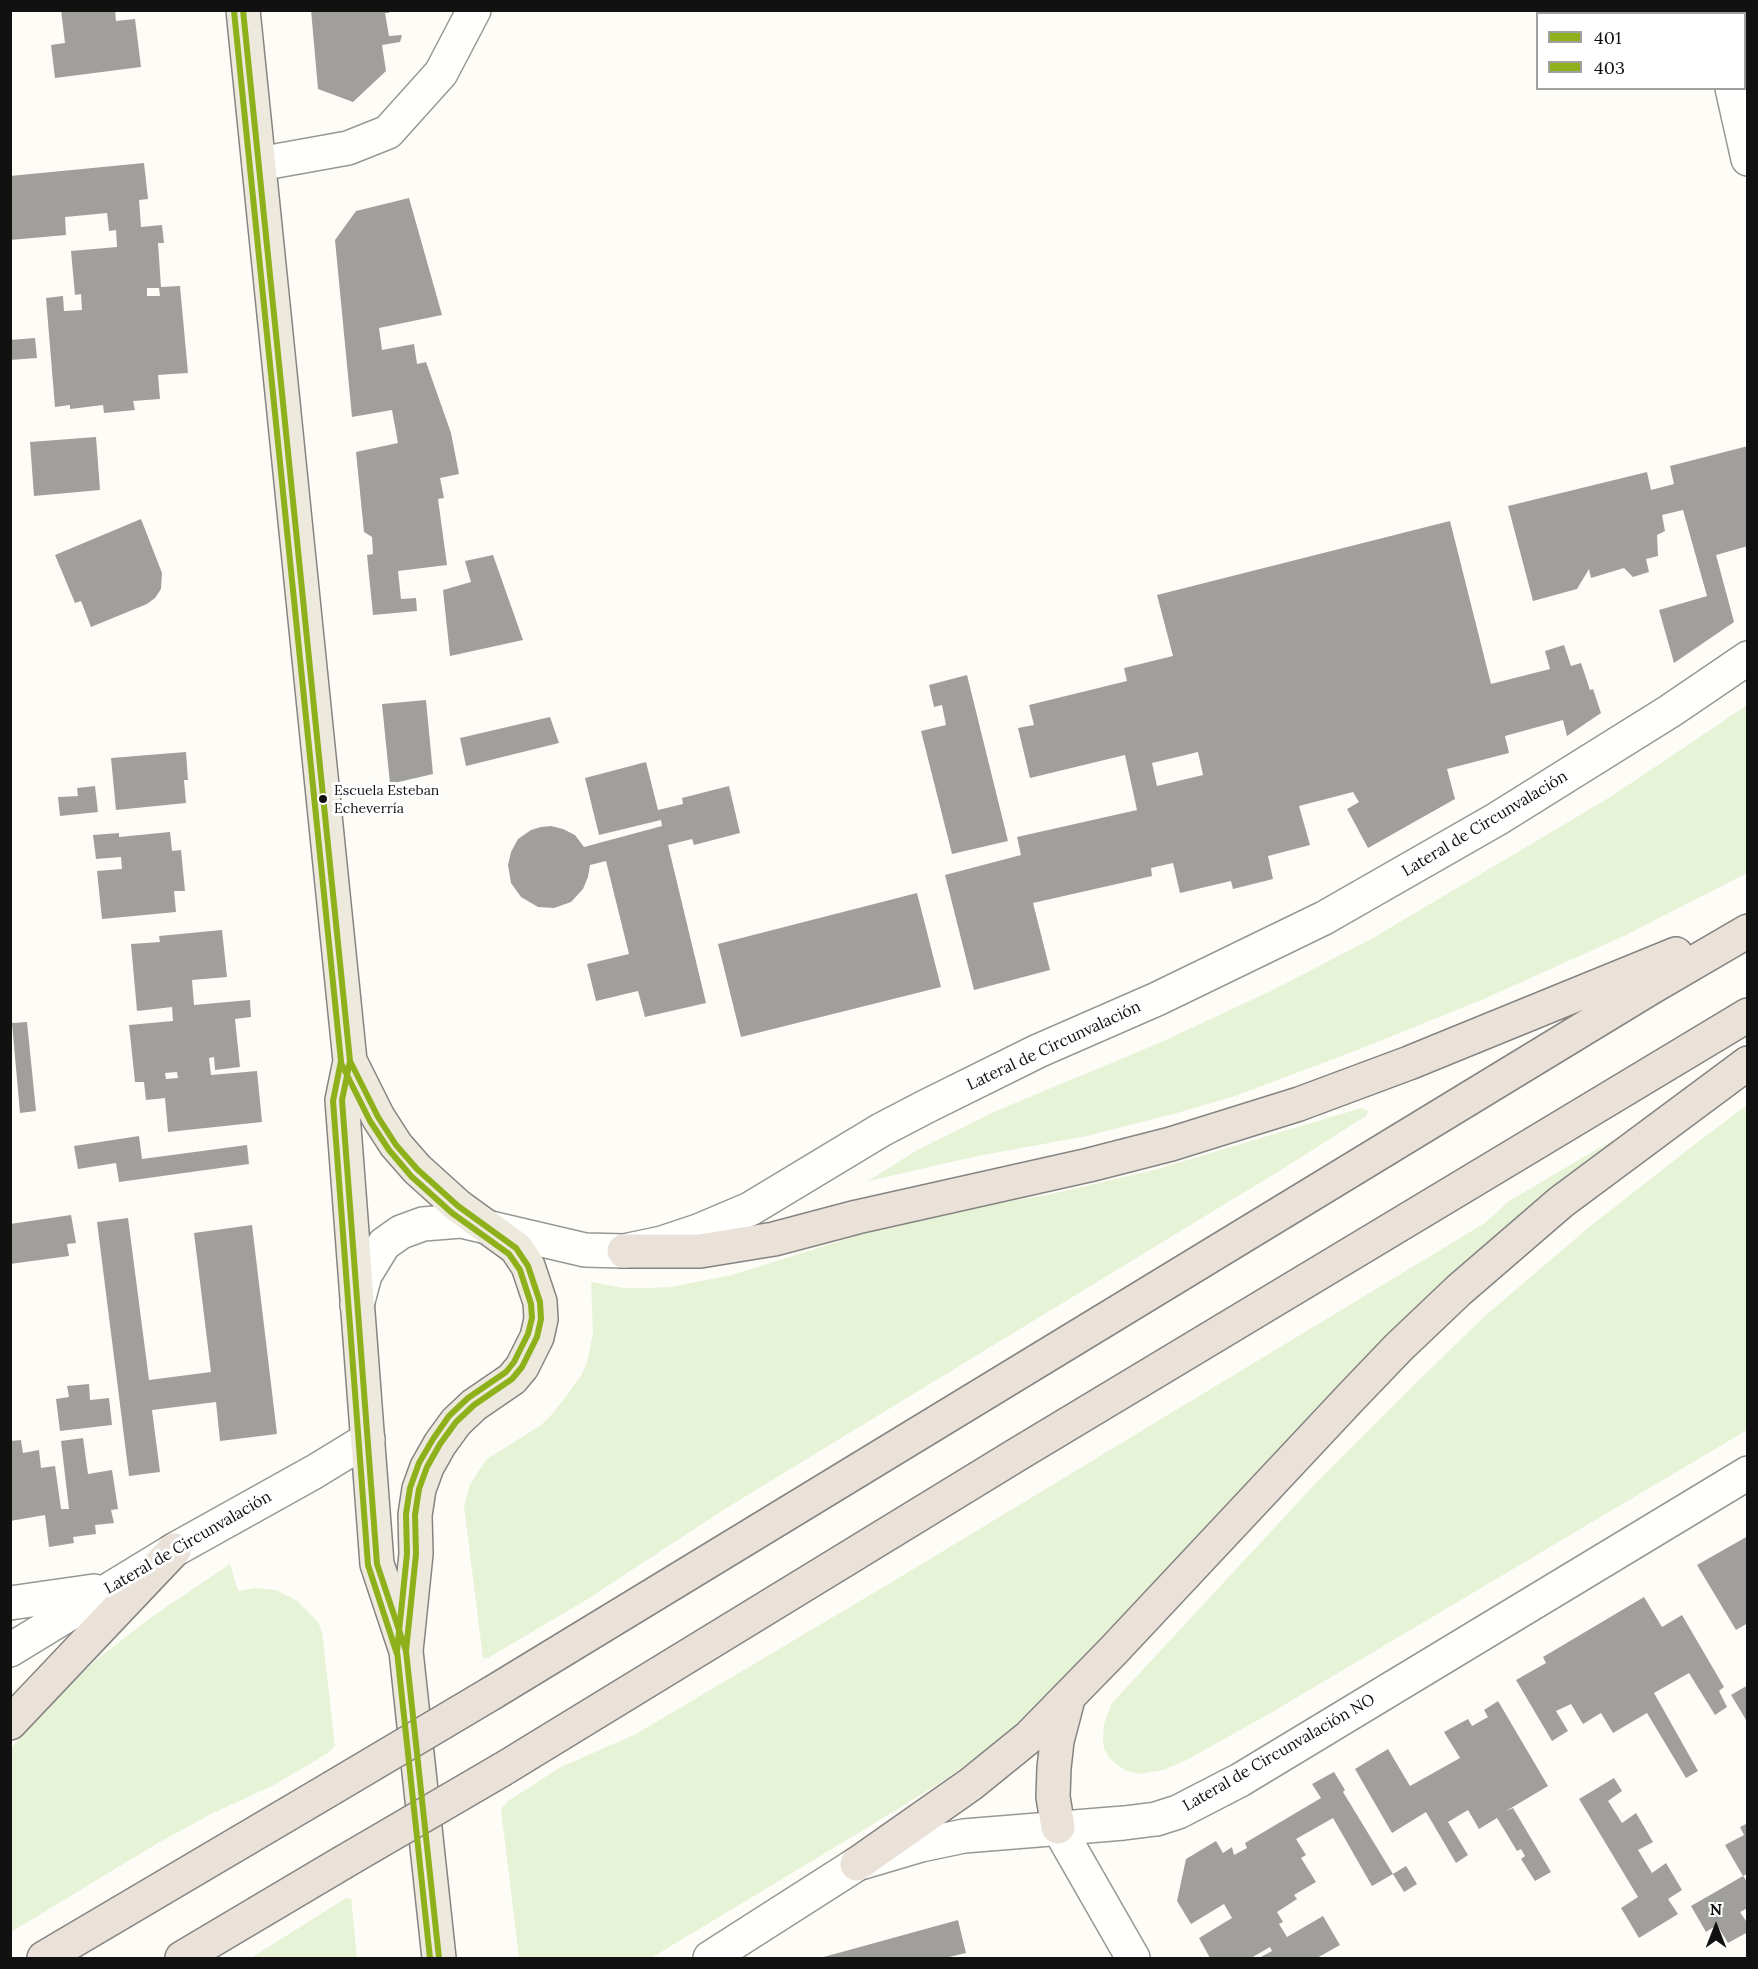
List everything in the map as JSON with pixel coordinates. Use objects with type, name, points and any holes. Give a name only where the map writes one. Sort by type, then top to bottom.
[{"type":"highway","points":[[624,1251],[700,1251],[774,1239],[857,1217],[1171,1144],[1299,1104],[1408,1063],[1748,925]]},
{"type":"highway","points":[[44,1959],[492,1693],[1652,987],[1748,931]]},
{"type":"highway","points":[[182,1959],[503,1769],[987,1473],[1748,1015]]},
{"type":"highway","points":[[857,1864],[1002,1760],[1029,1737],[1068,1699],[1399,1347],[1459,1290],[1561,1202],[1748,1063]]},
{"type":"highway","points":[[10,1723],[174,1550]]},
{"type":"highway","points":[[1058,1827],[1053,1797],[1056,1741],[1068,1699]]},
{"type":"main road","points":[[243,10],[350,1061],[342,1100],[377,1564],[406,1651]]},
{"type":"main road","points":[[350,1061],[378,1117],[396,1145],[417,1169],[482,1225],[500,1235],[516,1248],[528,1266],[540,1302],[541,1320],[537,1337],[522,1367],[512,1378],[474,1405],[456,1422],[440,1444],[419,1490],[415,1515],[416,1554],[406,1651],[439,1959]]},
{"type":"street","points":[[259,164],[348,148],[388,132],[441,73],[474,10]]},
{"type":"street","points":[[1732,90],[1748,159]]},
{"type":"street","name":"Lateral de Circunvalación","points":[[357,1307],[365,1275],[384,1244],[401,1232],[423,1224],[461,1221],[585,1250],[624,1251],[662,1243],[698,1231],[750,1209],[881,1130],[927,1106],[1038,1051],[1157,999],[1324,918],[1497,819],[1670,711],[1748,658]]},
{"type":"street","name":"Lateral de Circunvalación","points":[[10,1650],[174,1550],[314,1472],[368,1439]]},
{"type":"street","name":"Lateral de Circunvalación NO","points":[[710,1959],[857,1864],[921,1845],[964,1836],[1124,1823],[1156,1819],[1178,1812],[1240,1780],[1748,1473]]},
{"type":"street","points":[[10,1603],[108,1589]]},
{"type":"street","points":[[1058,1827],[1133,1959]]},
{"type":"green space","points":[[1747,705],[1747,873],[1626,935],[1486,998],[1235,1096],[1087,1136],[978,1156],[868,1181],[919,1149],[996,1111],[1157,1044],[1273,990],[1373,938],[1612,796]]},
{"type":"green space","points":[[1747,1105],[1747,1430],[1274,1711],[1187,1760],[1163,1770],[1137,1774],[1116,1764],[1104,1748],[1103,1738],[1104,1724],[1112,1703],[1315,1484],[1486,1315],[1588,1228]]},
{"type":"green space","points":[[1361,1108],[1368,1111],[1366,1116],[1284,1168],[728,1507],[586,1600],[488,1658],[483,1658],[464,1506],[470,1484],[487,1459],[541,1425],[554,1412],[581,1376],[587,1362],[593,1333],[591,1282],[624,1288],[671,1287],[732,1275],[885,1227],[963,1209],[1047,1195],[1154,1170]]},
{"type":"green space","points":[[1613,1140],[1617,1140],[1118,1624],[1030,1713],[983,1752],[946,1779],[898,1809],[651,1958],[519,1958],[501,1809],[508,1801],[561,1767],[636,1734],[892,1582],[1485,1223],[1509,1201]]},
{"type":"green space","points":[[230,1564],[238,1591],[257,1588],[275,1590],[296,1600],[318,1622],[322,1632],[335,1746],[328,1753],[274,1785],[211,1814],[158,1843],[11,1932],[11,1748],[95,1661],[150,1618]]},
{"type":"green space","points":[[346,1898],[351,1899],[357,1958],[251,1958]]},
{"type":"building","points":[[61,10],[115,10],[116,21],[135,19],[141,67],[55,78],[51,45],[65,43]]},
{"type":"building","points":[[311,10],[389,10],[389,13],[385,13],[389,36],[402,35],[400,42],[382,45],[386,71],[353,102],[318,89]]},
{"type":"building","points":[[144,163],[148,199],[139,200],[141,227],[162,225],[164,243],[158,243],[161,287],[180,286],[188,373],[158,375],[160,399],[133,401],[135,410],[104,413],[103,405],[70,409],[70,405],[55,407],[46,298],[63,296],[64,311],[82,310],[81,294],[75,295],[71,251],[117,247],[116,230],[109,231],[107,213],[65,217],[66,235],[10,240],[10,176]],"holes":[[[147,288],[159,288],[160,296],[147,296]]]},
{"type":"building","points":[[409,198],[442,315],[379,328],[382,350],[414,344],[417,364],[426,362],[451,433],[459,474],[440,478],[444,498],[438,499],[447,565],[398,571],[401,599],[416,598],[417,611],[373,615],[367,555],[373,554],[372,537],[364,532],[356,452],[398,443],[392,410],[352,417],[335,240],[356,211]]},
{"type":"building","points":[[35,338],[37,358],[10,360],[10,340]]},
{"type":"building","points":[[96,437],[100,490],[34,496],[30,442]]},
{"type":"building","points":[[1748,446],[1748,546],[1716,555],[1734,622],[1674,663],[1659,610],[1707,596],[1683,510],[1662,515],[1665,531],[1657,535],[1658,556],[1646,559],[1649,572],[1633,577],[1624,568],[1591,578],[1589,569],[1577,589],[1533,601],[1508,506],[1647,472],[1651,490],[1674,484],[1670,466]]},
{"type":"building","points":[[141,519],[162,573],[161,589],[147,604],[91,627],[81,601],[75,603],[55,555]]},
{"type":"building","points":[[1450,521],[1491,684],[1550,669],[1545,651],[1564,645],[1571,666],[1581,663],[1601,713],[1567,736],[1563,720],[1505,736],[1509,753],[1447,769],[1455,799],[1368,848],[1347,809],[1359,802],[1353,792],[1299,806],[1310,845],[1268,856],[1273,879],[1233,889],[1231,881],[1180,893],[1173,863],[1151,868],[1152,876],[1033,903],[1050,970],[974,990],[945,875],[1021,855],[1017,837],[1137,810],[1125,755],[1030,778],[1018,728],[1034,725],[1029,705],[1127,681],[1124,668],[1173,656],[1157,595]],"holes":[[[1198,752],[1203,775],[1157,786],[1152,763]]]},
{"type":"building","points":[[493,555],[523,640],[450,656],[443,590],[471,582],[465,561]]},
{"type":"building","points":[[967,675],[1008,841],[952,854],[921,731],[946,725],[942,705],[934,707],[929,685]]},
{"type":"building","points":[[426,700],[433,774],[390,784],[382,704]]},
{"type":"building","points":[[550,717],[559,743],[466,766],[460,738]]},
{"type":"building","points":[[186,752],[188,780],[184,780],[186,803],[116,810],[111,758]]},
{"type":"building","points":[[646,762],[658,810],[683,804],[682,798],[729,786],[740,833],[694,845],[692,839],[668,845],[706,1003],[645,1017],[638,991],[596,1001],[587,964],[629,954],[606,861],[590,865],[583,889],[571,902],[554,908],[538,907],[521,897],[511,883],[508,865],[511,852],[518,839],[531,830],[541,827],[551,826],[563,829],[575,835],[584,847],[662,826],[661,820],[599,835],[585,778]]},
{"type":"building","points":[[95,786],[98,812],[60,816],[58,797],[78,796],[77,788]]},
{"type":"building","points":[[170,832],[172,851],[181,850],[185,891],[174,891],[176,912],[102,919],[97,871],[122,869],[121,857],[96,859],[93,835],[119,833],[119,837]]},
{"type":"building","points":[[917,893],[941,987],[741,1037],[718,944]]},
{"type":"building","points":[[222,930],[227,977],[192,980],[194,1005],[250,1000],[251,1017],[235,1019],[240,1067],[215,1070],[214,1057],[209,1058],[211,1075],[257,1071],[262,1122],[168,1132],[165,1098],[146,1100],[144,1082],[135,1082],[129,1025],[173,1021],[172,1007],[137,1011],[131,944],[160,942],[159,936]],"holes":[[[177,1072],[178,1078],[166,1079],[165,1073]]]},
{"type":"building","points":[[27,1022],[36,1111],[20,1113],[12,1023]]},
{"type":"building","points":[[139,1136],[142,1159],[247,1145],[249,1164],[119,1182],[116,1163],[78,1169],[74,1146]]},
{"type":"building","points":[[71,1215],[76,1243],[67,1244],[69,1256],[10,1264],[10,1224]]},
{"type":"building","points":[[128,1218],[149,1380],[211,1372],[194,1233],[252,1225],[277,1434],[220,1441],[216,1402],[152,1410],[160,1472],[129,1476],[97,1222]]},
{"type":"building","points":[[89,1384],[90,1400],[109,1398],[112,1425],[60,1431],[56,1399],[69,1397],[67,1386]]},
{"type":"building","points":[[83,1438],[88,1474],[112,1470],[118,1509],[111,1510],[114,1523],[95,1525],[96,1534],[73,1537],[74,1543],[49,1547],[45,1515],[10,1521],[10,1441],[21,1440],[23,1453],[39,1450],[41,1468],[55,1466],[61,1509],[69,1509],[61,1441]]},
{"type":"building","points":[[1748,1536],[1748,1623],[1736,1630],[1697,1565]]},
{"type":"building","points":[[1644,1597],[1662,1627],[1682,1615],[1724,1687],[1719,1691],[1727,1707],[1715,1715],[1689,1673],[1654,1693],[1698,1771],[1686,1778],[1647,1713],[1613,1733],[1601,1713],[1583,1724],[1571,1704],[1556,1711],[1568,1731],[1552,1741],[1516,1680],[1546,1663],[1543,1657]]},
{"type":"building","points":[[1748,1685],[1748,1723],[1731,1695]]},
{"type":"building","points":[[1498,1701],[1548,1786],[1506,1811],[1513,1808],[1551,1872],[1535,1881],[1521,1859],[1525,1856],[1521,1849],[1517,1851],[1497,1818],[1479,1829],[1468,1810],[1448,1822],[1468,1855],[1456,1863],[1426,1812],[1392,1833],[1355,1769],[1388,1749],[1410,1786],[1460,1758],[1444,1732],[1468,1719],[1472,1726],[1488,1717],[1484,1710]]},
{"type":"building","points":[[1334,1772],[1345,1790],[1343,1792],[1393,1874],[1372,1886],[1333,1818],[1296,1839],[1306,1855],[1301,1858],[1316,1882],[1294,1895],[1297,1899],[1277,1912],[1283,1922],[1279,1924],[1287,1937],[1323,1916],[1340,1945],[1317,1958],[1259,1958],[1272,1951],[1270,1947],[1251,1958],[1210,1958],[1199,1938],[1232,1918],[1224,1904],[1191,1924],[1177,1901],[1186,1859],[1216,1841],[1223,1853],[1232,1847],[1234,1855],[1247,1848],[1245,1843],[1321,1798],[1312,1784]]},
{"type":"building","points":[[1614,1778],[1622,1791],[1608,1801],[1622,1823],[1636,1813],[1653,1842],[1638,1850],[1652,1873],[1666,1863],[1682,1890],[1668,1899],[1678,1914],[1639,1938],[1621,1908],[1638,1897],[1579,1799]]},
{"type":"building","points":[[1748,1823],[1748,1873],[1743,1876],[1725,1845],[1744,1835],[1740,1827]]},
{"type":"building","points":[[1406,1866],[1417,1884],[1404,1892],[1393,1874]]},
{"type":"building","points":[[1743,1876],[1748,1883],[1748,1908],[1740,1912],[1748,1924],[1748,1932],[1728,1943],[1717,1925],[1706,1932],[1691,1906]]},
{"type":"building","points":[[958,1920],[966,1953],[945,1958],[820,1958]]},
{"type":"transit line","name":"401","points":[[243,10],[350,1061],[342,1100],[377,1564],[406,1651]]},
{"type":"transit line","name":"403","points":[[234,11],[341,1061],[333,1101],[368,1565],[397,1654]]},
{"type":"transit line","name":"401","points":[[350,1061],[378,1117],[396,1145],[417,1169],[458,1206],[516,1248],[528,1266],[540,1302],[541,1319],[537,1337],[522,1367],[512,1379],[474,1405],[456,1422],[427,1467],[419,1489],[415,1515],[416,1554],[406,1651],[439,1958]]},
{"type":"transit line","name":"403","points":[[342,1065],[370,1121],[389,1150],[411,1176],[452,1213],[509,1254],[520,1270],[531,1304],[532,1318],[528,1334],[514,1362],[506,1372],[468,1398],[449,1416],[419,1463],[410,1488],[406,1514],[407,1554],[397,1651],[430,1958]]},
{"type":"place","name":"Escuela Esteban Echeverría","points":[[323,799]]}]
